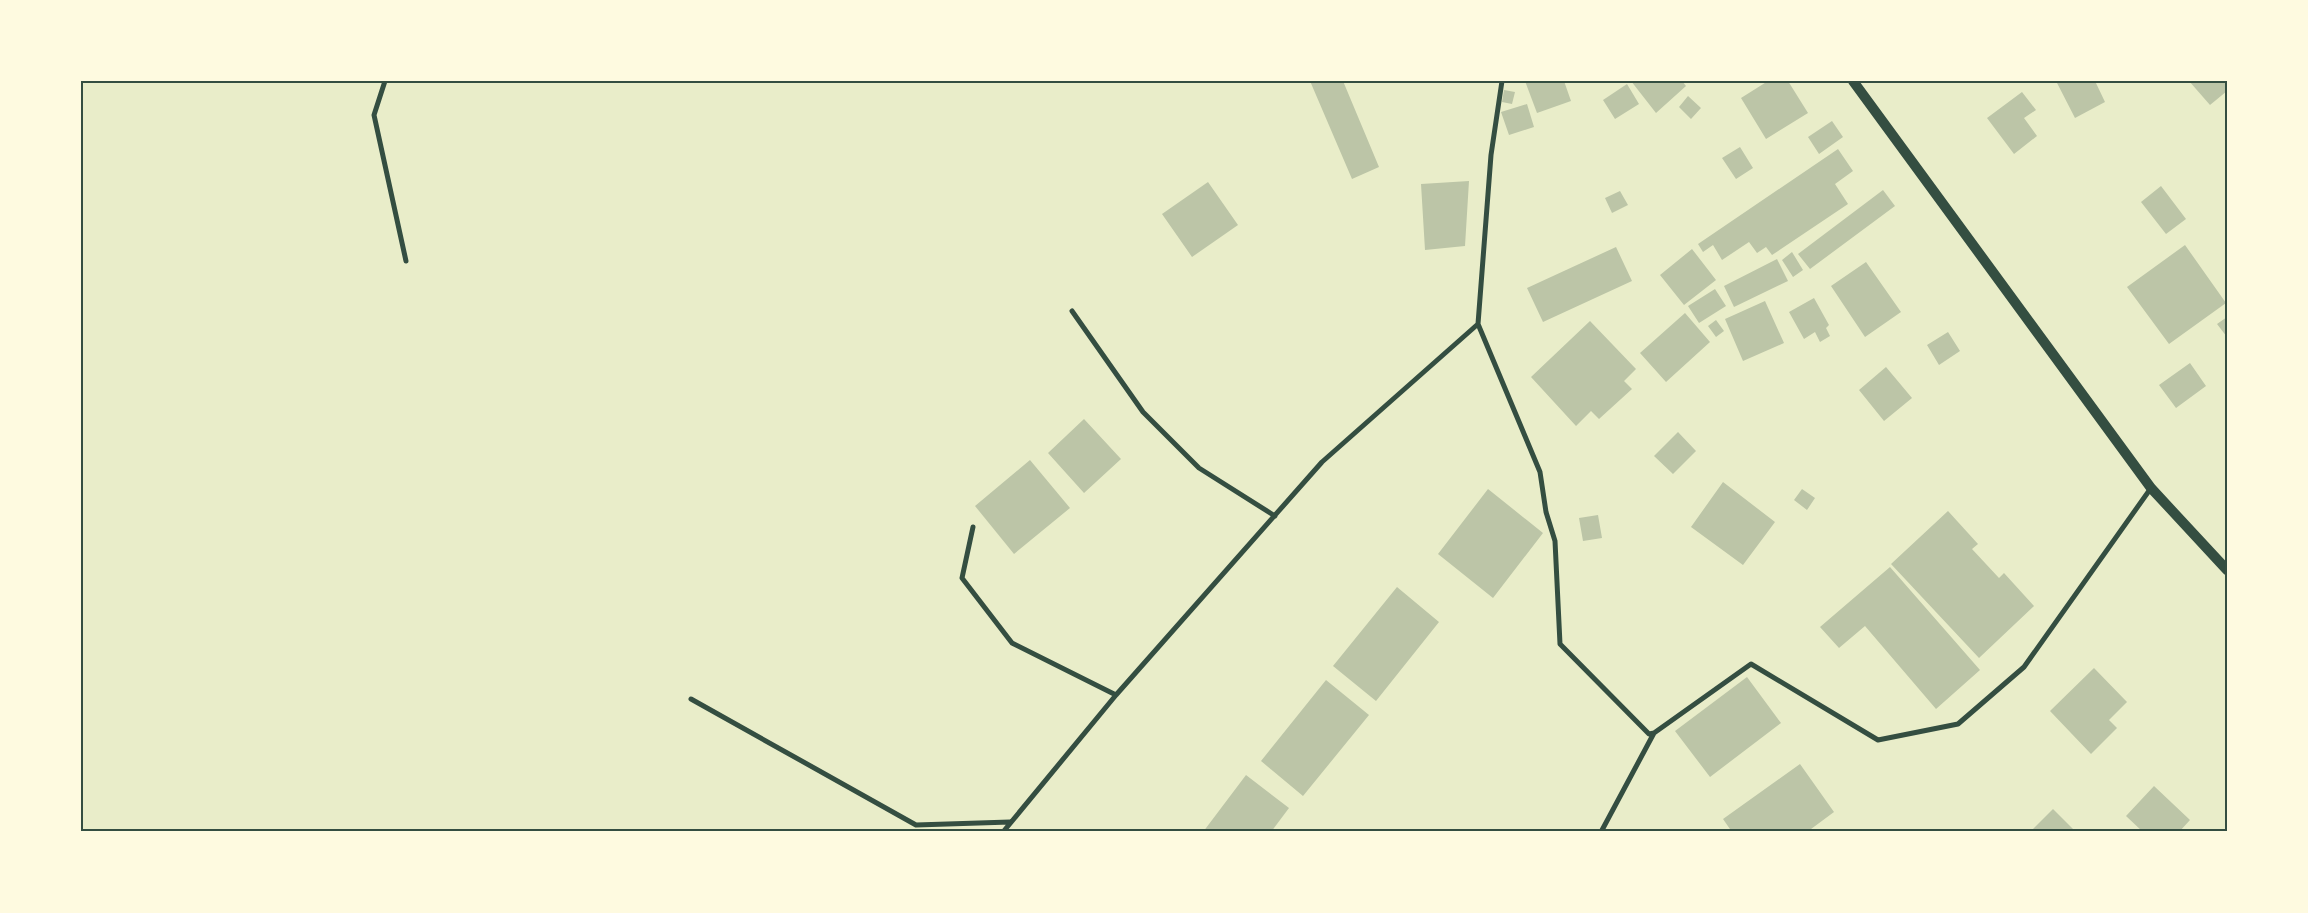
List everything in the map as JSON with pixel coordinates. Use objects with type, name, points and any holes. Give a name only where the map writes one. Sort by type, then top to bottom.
[{"type":"main road","points":[[1853,81],[2151,488],[2227,570]]},
{"type":"street","points":[[385,81],[374,115],[406,261]]},
{"type":"street","points":[[1502,81],[1491,155],[1478,324],[1540,472],[1546,512],[1555,541],[1560,644],[1649,734],[1654,733]]},
{"type":"street","points":[[1072,311],[1143,412],[1199,468],[1275,516]]},
{"type":"street","points":[[1003,832],[1116,695],[1322,462],[1478,324]]},
{"type":"street","points":[[1601,832],[1654,733],[1751,664],[1878,740],[1958,724],[2024,667],[2151,488]]},
{"type":"street","points":[[973,527],[962,578],[1012,643],[1116,695]]},
{"type":"street","points":[[692,699],[916,825],[1010,822]]},
{"type":"building","points":[[1310,81],[1343,81],[1379,167],[1352,179]]},
{"type":"building","points":[[1525,81],[1564,81],[1571,101],[1537,113]]},
{"type":"building","points":[[1631,81],[1682,81],[1686,86],[1656,113]]},
{"type":"building","points":[[1768,81],[1788,81],[1808,113],[1766,139],[1741,98]]},
{"type":"building","points":[[2056,81],[2095,81],[2105,102],[2075,118]]},
{"type":"building","points":[[2189,81],[2227,81],[2227,91],[2210,105]]},
{"type":"building","points":[[1627,84],[1639,104],[1615,119],[1603,100]]},
{"type":"building","points":[[1504,90],[1515,92],[1512,104],[1502,102]]},
{"type":"building","points":[[2022,92],[2036,110],[2024,118],[2037,136],[2014,154],[1987,118]]},
{"type":"building","points":[[1688,96],[1701,108],[1691,119],[1679,107]]},
{"type":"building","points":[[1527,104],[1534,127],[1509,135],[1501,112]]},
{"type":"building","points":[[1832,121],[1843,137],[1819,154],[1808,137]]},
{"type":"building","points":[[1740,147],[1753,168],[1736,179],[1722,158]]},
{"type":"building","points":[[1838,149],[1853,171],[1835,184],[1848,204],[1772,255],[1766,247],[1757,253],[1749,242],[1722,260],[1713,245],[1703,252],[1698,244]]},
{"type":"building","points":[[1469,181],[1465,246],[1425,250],[1421,184]]},
{"type":"building","points":[[1208,182],[1238,225],[1192,257],[1162,214]]},
{"type":"building","points":[[2161,186],[2186,219],[2166,234],[2141,202]]},
{"type":"building","points":[[1883,190],[1895,206],[1810,269],[1798,254]]},
{"type":"building","points":[[1620,191],[1628,205],[1612,213],[1605,198]]},
{"type":"building","points":[[2185,245],[2226,303],[2169,344],[2127,287]]},
{"type":"building","points":[[1616,247],[1632,281],[1543,322],[1527,288]]},
{"type":"building","points":[[1692,249],[1716,280],[1684,305],[1660,275]]},
{"type":"building","points":[[1792,252],[1803,270],[1793,277],[1782,260]]},
{"type":"building","points":[[1777,259],[1788,281],[1734,307],[1724,286]]},
{"type":"building","points":[[1866,262],[1901,312],[1865,337],[1831,286]]},
{"type":"building","points":[[1715,289],[1726,306],[1699,323],[1688,306]]},
{"type":"building","points":[[1814,298],[1829,325],[1826,328],[1830,336],[1820,342],[1815,332],[1804,339],[1789,312]]},
{"type":"building","points":[[1765,301],[1784,343],[1743,361],[1725,319]]},
{"type":"building","points":[[1685,313],[1710,342],[1666,382],[1640,353]]},
{"type":"building","points":[[2227,317],[2227,337],[2217,324]]},
{"type":"building","points":[[1716,320],[1724,331],[1716,337],[1708,326]]},
{"type":"building","points":[[1590,321],[1636,369],[1624,381],[1632,389],[1599,419],[1591,411],[1576,426],[1531,377]]},
{"type":"building","points":[[1948,332],[1960,351],[1939,365],[1927,345]]},
{"type":"building","points":[[2190,363],[2206,386],[2176,408],[2159,385]]},
{"type":"building","points":[[1886,367],[1912,398],[1884,421],[1859,390]]},
{"type":"building","points":[[1084,419],[1121,459],[1084,493],[1048,453]]},
{"type":"building","points":[[1678,432],[1696,451],[1673,474],[1654,456]]},
{"type":"building","points":[[1030,460],[1070,508],[1014,554],[975,506]]},
{"type":"building","points":[[1723,482],[1775,522],[1743,565],[1691,527]]},
{"type":"building","points":[[1488,489],[1543,533],[1493,598],[1438,554]]},
{"type":"building","points":[[1802,489],[1815,498],[1807,510],[1794,500]]},
{"type":"building","points":[[1948,511],[1978,544],[1972,549],[1999,578],[2004,573],[2034,606],[1979,658],[1891,564]]},
{"type":"building","points":[[1598,515],[1602,538],[1583,541],[1579,518]]},
{"type":"building","points":[[1890,567],[1980,670],[1936,709],[1865,626],[1839,648],[1820,627]]},
{"type":"building","points":[[1397,587],[1439,622],[1376,701],[1333,666]]},
{"type":"building","points":[[2094,668],[2127,702],[2109,720],[2117,728],[2091,754],[2050,711]]},
{"type":"building","points":[[1747,677],[1781,723],[1710,777],[1675,731]]},
{"type":"building","points":[[1326,680],[1369,715],[1303,796],[1261,761]]},
{"type":"building","points":[[1800,764],[1834,812],[1807,832],[1732,832],[1723,819]]},
{"type":"building","points":[[1246,775],[1289,808],[1271,832],[1203,832]]},
{"type":"building","points":[[2154,786],[2190,820],[2179,832],[2143,832],[2126,816]]},
{"type":"building","points":[[2053,809],[2076,832],[2033,832],[2032,830]]}]
